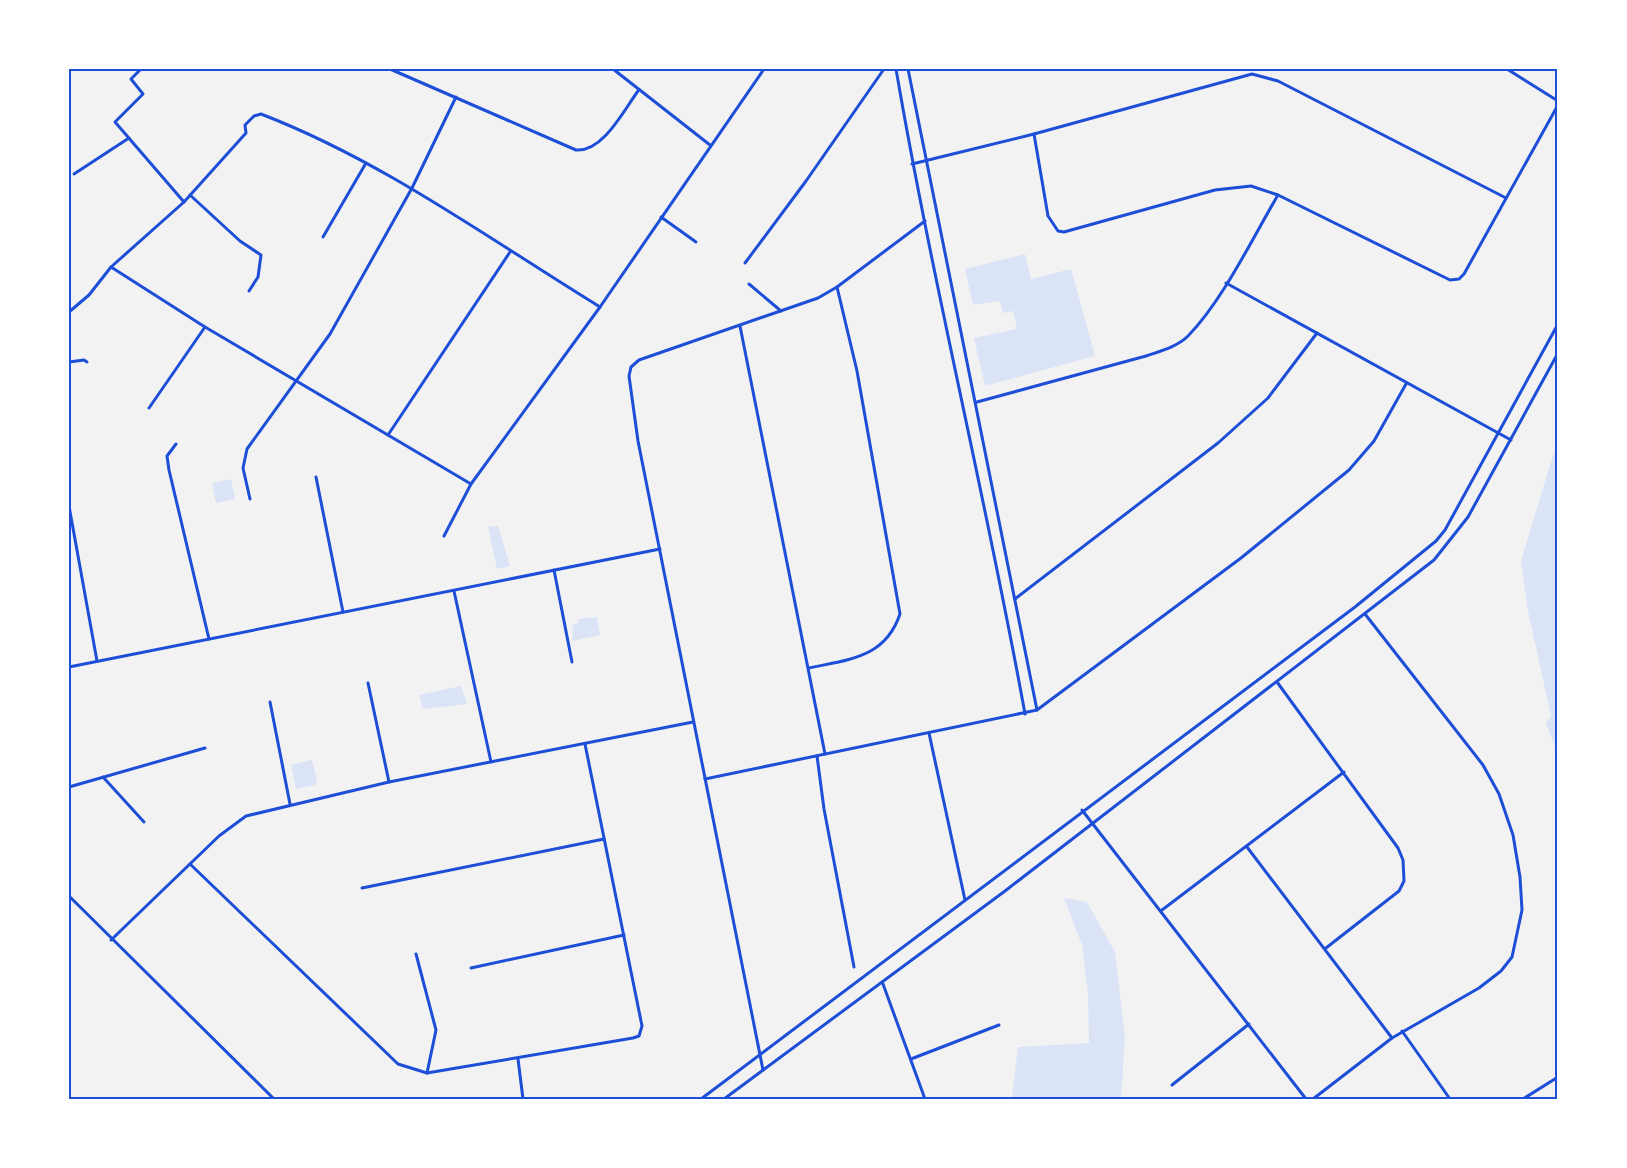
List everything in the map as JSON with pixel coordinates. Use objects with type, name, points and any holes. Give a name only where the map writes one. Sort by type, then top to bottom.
[{"type":"street","points":[[141,69],[131,79],[143,94],[115,122],[184,202]]},
{"type":"street","points":[[390,69],[576,150],[585,150],[597,144],[638,91]]},
{"type":"street","points":[[613,69],[638,91],[710,145]]},
{"type":"street","points":[[444,536],[471,484],[600,307],[764,69]]},
{"type":"street","points":[[745,262],[806,181],[884,69]]},
{"type":"street","points":[[896,69],[912,164],[1005,602],[1025,714]]},
{"type":"street","points":[[908,69],[977,402],[1037,710]]},
{"type":"street","points":[[1034,134],[1048,216],[1051,224],[1064,232],[1215,190],[1251,186],[1278,195],[1450,280],[1459,279],[1464,274],[1558,103],[1507,69]]},
{"type":"street","points":[[912,164],[1034,134],[1252,74],[1278,81],[1506,198]]},
{"type":"street","points":[[250,499],[243,468],[247,449],[330,334],[412,188],[456,97]]},
{"type":"street","points":[[69,312],[89,295],[111,267],[184,202],[246,132],[245,125],[254,116],[261,114],[340,147],[412,188],[600,307]]},
{"type":"street","points":[[74,174],[129,138]]},
{"type":"street","points":[[323,237],[366,163]]},
{"type":"street","points":[[190,195],[240,240],[261,255],[258,277],[249,291]]},
{"type":"street","points":[[977,402],[1169,348],[1186,337],[1226,283],[1278,195]]},
{"type":"street","points":[[661,217],[696,243]]},
{"type":"street","points":[[764,1071],[638,441],[629,376],[631,367],[639,360],[818,298],[837,287],[925,221]]},
{"type":"street","points":[[388,436],[510,252]]},
{"type":"street","points":[[111,267],[205,327],[471,484]]},
{"type":"street","points":[[1226,283],[1511,440]]},
{"type":"street","points":[[749,284],[781,311]]},
{"type":"street","points":[[809,668],[867,654],[884,643],[894,632],[900,614],[857,371],[837,287]]},
{"type":"street","points":[[701,1099],[1082,810],[1345,615],[1436,541],[1458,510],[1558,324]]},
{"type":"street","points":[[740,326],[825,754]]},
{"type":"street","points":[[149,408],[205,327]]},
{"type":"street","points":[[1015,599],[1235,428],[1268,398],[1317,333]]},
{"type":"street","points":[[724,1099],[883,984],[1434,560],[1468,517],[1558,353]]},
{"type":"street","points":[[69,362],[84,360],[87,362]]},
{"type":"street","points":[[705,779],[1037,710],[1241,558],[1349,470],[1374,441],[1406,384]]},
{"type":"street","points":[[176,444],[167,456],[169,471],[209,639]]},
{"type":"street","points":[[316,477],[343,612]]},
{"type":"street","points":[[69,506],[97,662]]},
{"type":"street","points":[[69,668],[660,549]]},
{"type":"street","points":[[554,570],[572,662]]},
{"type":"street","points":[[454,591],[491,763]]},
{"type":"street","points":[[1313,1099],[1402,1031],[1479,988],[1501,971],[1512,957],[1522,910],[1520,877],[1513,835],[1498,794],[1483,765],[1365,614]]},
{"type":"street","points":[[1277,682],[1398,848],[1402,860],[1404,880],[1399,891],[1326,948]]},
{"type":"street","points":[[368,683],[389,782]]},
{"type":"street","points":[[270,702],[290,804]]},
{"type":"street","points":[[111,940],[239,820],[290,804],[389,782],[693,722]]},
{"type":"street","points":[[929,733],[965,900]]},
{"type":"street","points":[[190,864],[398,1064],[427,1072],[518,1059],[639,1036],[642,1026],[585,744]]},
{"type":"street","points":[[69,787],[205,748]]},
{"type":"street","points":[[817,756],[824,809],[854,967]]},
{"type":"street","points":[[1162,910],[1344,772]]},
{"type":"street","points":[[103,777],[144,822]]},
{"type":"street","points":[[1082,810],[1162,910],[1306,1099]]},
{"type":"street","points":[[362,888],[604,839]]},
{"type":"street","points":[[1247,847],[1326,948],[1392,1038]]},
{"type":"street","points":[[69,896],[274,1099]]},
{"type":"street","points":[[471,968],[624,935]]},
{"type":"street","points":[[416,954],[436,1030],[427,1072]]},
{"type":"street","points":[[883,984],[925,1099]]},
{"type":"street","points":[[1172,1085],[1249,1024]]},
{"type":"street","points":[[911,1059],[999,1025]]},
{"type":"street","points":[[1402,1031],[1450,1099]]},
{"type":"street","points":[[518,1059],[524,1099]]},
{"type":"street","points":[[1522,1099],[1558,1077]]},
{"type":"shaded area","points":[[1025,254],[1031,279],[1071,269],[1095,356],[985,386],[974,338],[1017,329],[1013,311],[1003,313],[1000,301],[973,305],[965,269]]},
{"type":"shaded area","points":[[1558,448],[1558,755],[1546,723],[1551,716],[1528,611],[1521,561],[1553,455]]},
{"type":"shaded area","points":[[231,479],[235,499],[216,503],[212,483]]},
{"type":"shaded area","points":[[498,526],[510,566],[497,569],[488,527]]},
{"type":"shaded area","points":[[597,617],[600,635],[572,641],[573,625],[578,623],[578,619]]},
{"type":"shaded area","points":[[461,686],[467,704],[423,709],[419,695]]},
{"type":"shaded area","points":[[312,760],[317,780],[315,785],[296,789],[291,765]]},
{"type":"shaded area","points":[[1064,898],[1087,902],[1115,952],[1125,1037],[1121,1099],[1013,1099],[1012,1097],[1018,1047],[1089,1043],[1088,994],[1082,945]]}]
